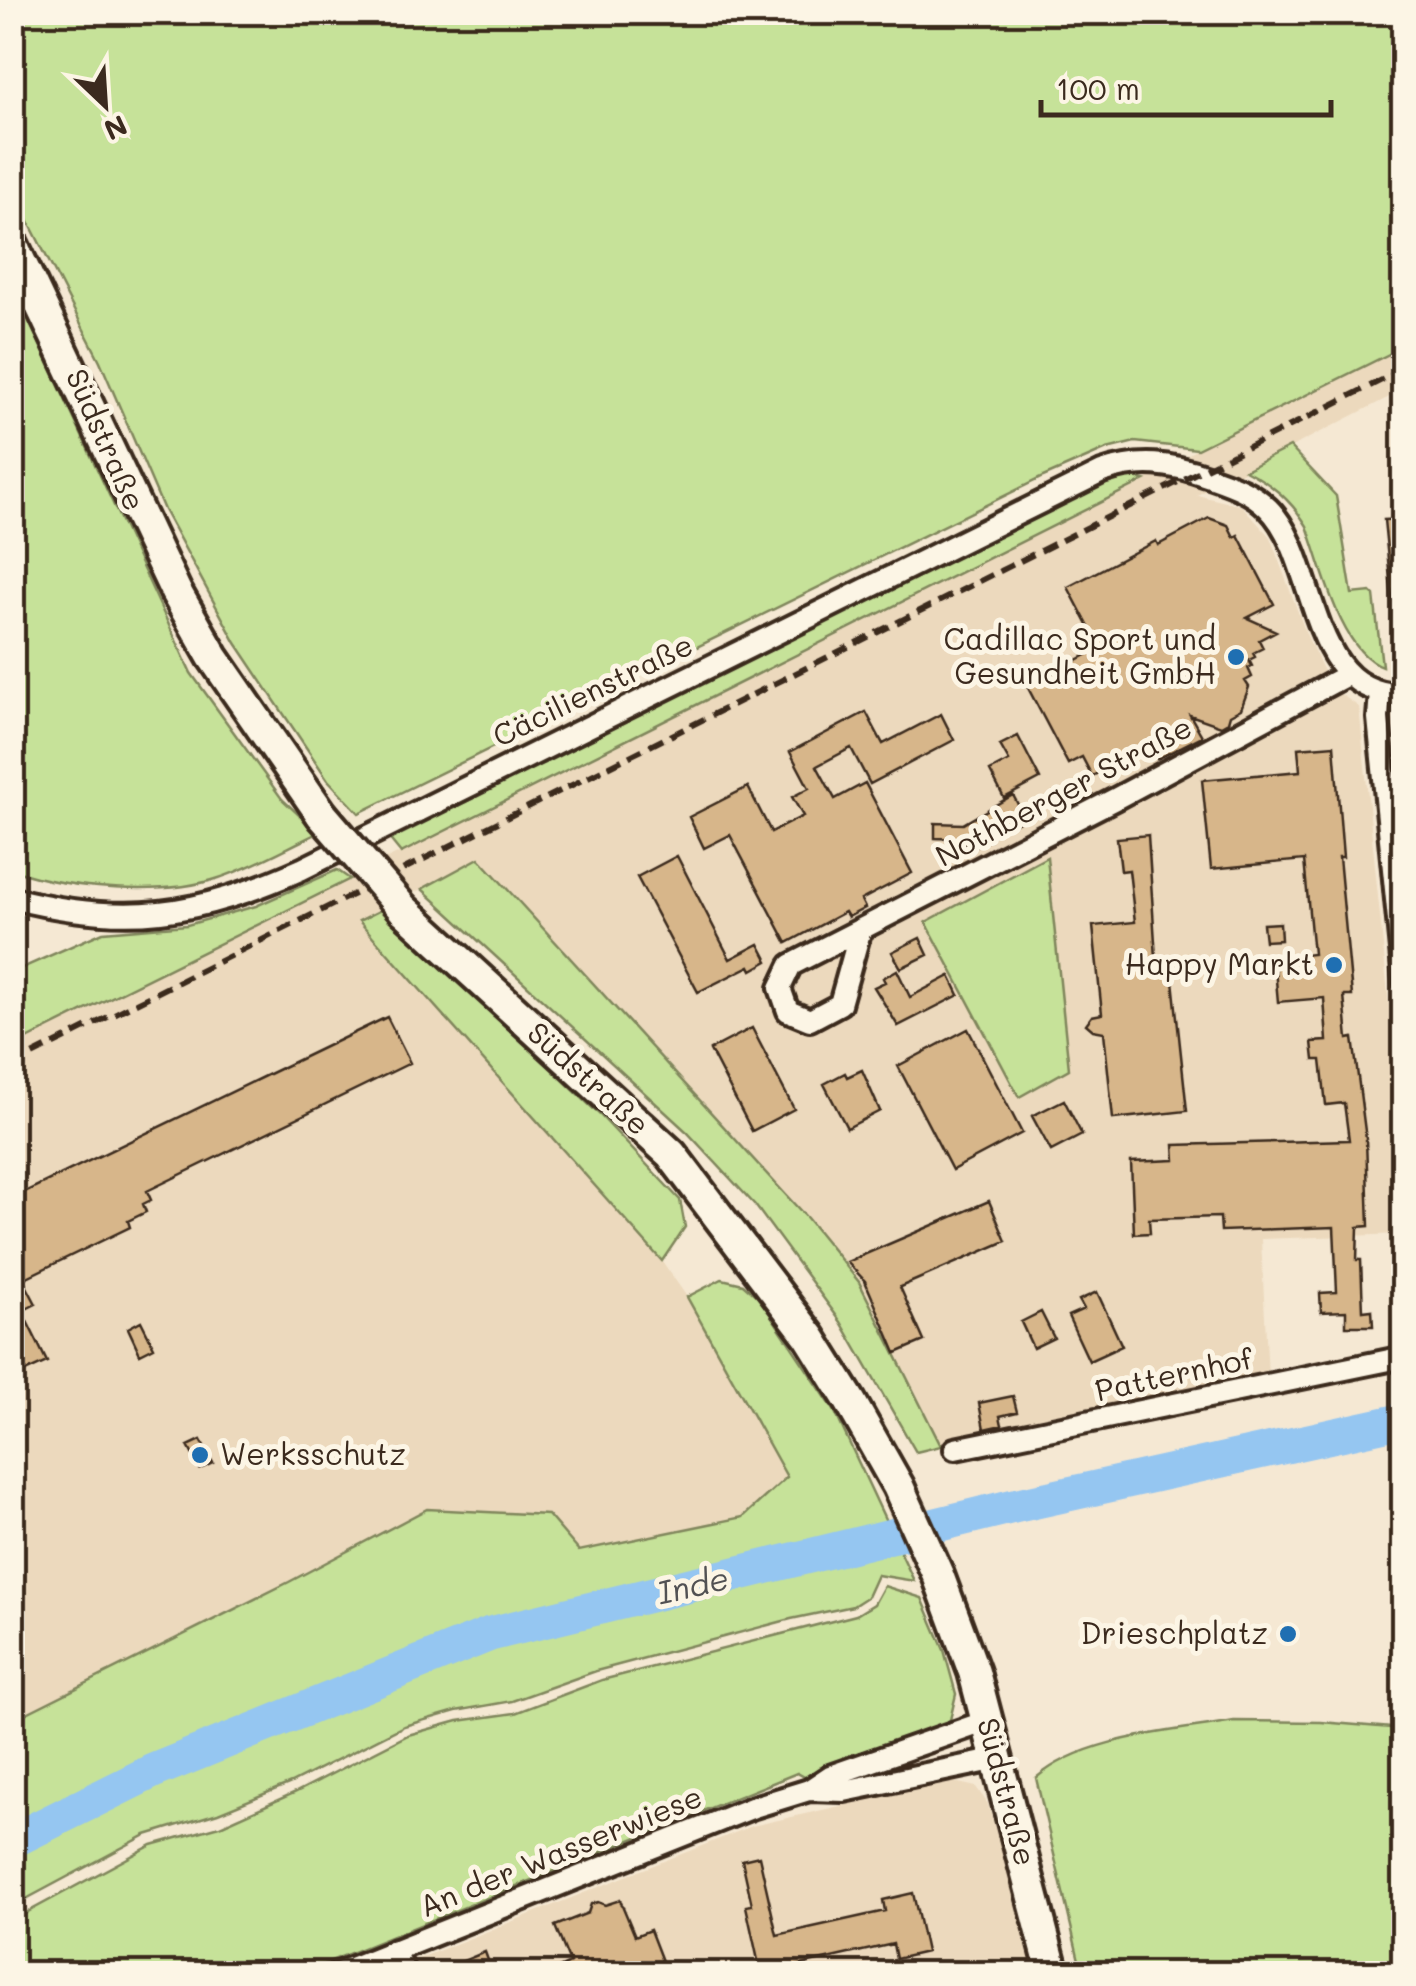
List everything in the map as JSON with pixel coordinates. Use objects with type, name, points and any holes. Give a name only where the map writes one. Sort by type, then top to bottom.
[{"type":"main road","name":"Südstraße","points":[[12,244],[176,592],[224,674],[322,815],[403,909],[671,1154],[810,1337],[898,1486],[938,1575],[974,1672],[1053,1974]]},
{"type":"street","name":"Cäcilienstraße","points":[[12,898],[50,908],[106,914],[178,912],[246,894],[1102,472],[1124,465],[1152,462],[1185,469],[1246,490],[1270,510],[1285,534],[1329,646],[1347,674]]},
{"type":"street","points":[[1347,674],[1380,693],[1404,694]]},
{"type":"street","name":"Nothberger Straße","points":[[860,932],[840,1004],[810,1020],[788,1011],[780,988],[791,966],[1326,689],[1347,674]]},
{"type":"street","points":[[1380,693],[1378,718],[1404,980]]},
{"type":"street","name":"Patternhof","points":[[956,1449],[1404,1356]]},
{"type":"street","name":"An der Wasserwiese","points":[[810,1790],[830,1776],[988,1721]]},
{"type":"street","name":"An der Wasserwiese","points":[[336,1974],[754,1807],[810,1790],[844,1790],[998,1760]]},
{"type":"street","points":[[395,1950],[404,1974]]},
{"type":"shaded area","points":[[1403,347],[1403,390],[1197,495],[1242,506],[1270,537],[1307,636],[1332,688],[1359,707],[1403,1145],[1403,1234],[1261,1239],[1268,1377],[1076,1413],[941,1446],[859,1282],[807,1218],[479,858],[359,922],[662,1261],[687,1297],[787,1478],[743,1517],[579,1551],[427,1509],[13,1720],[13,1046]]},
{"type":"shaded area","points":[[950,1781],[976,1787],[988,1804],[1037,1973],[380,1974],[752,1826]]},
{"type":"green space","points":[[12,13],[1403,13],[1403,347],[1197,449],[1135,442],[1107,449],[1043,477],[359,813],[328,780],[236,643],[164,510],[100,361],[13,191]]},
{"type":"green space","points":[[12,284],[191,673],[282,799],[318,833],[232,874],[196,884],[144,889],[88,886],[13,870]]},
{"type":"green space","points":[[1290,447],[1336,496],[1352,594],[1374,595],[1382,666],[1368,658],[1344,626],[1301,517],[1280,493],[1245,470]]},
{"type":"green space","points":[[1123,474],[1145,480],[401,853],[388,837]]},
{"type":"green space","points":[[1047,857],[1069,1069],[1019,1097],[926,922]]},
{"type":"green space","points":[[479,858],[807,1218],[859,1282],[941,1446],[916,1452],[841,1322],[755,1205],[687,1132],[422,889]]},
{"type":"green space","points":[[337,870],[350,879],[13,1046],[13,972],[103,932],[187,925],[256,906]]},
{"type":"green space","points":[[383,909],[600,1115],[680,1200],[685,1227],[662,1261],[359,921]]},
{"type":"green space","points":[[722,1279],[743,1284],[760,1299],[834,1410],[914,1581],[877,1575],[867,1597],[853,1606],[596,1671],[512,1701],[404,1726],[291,1783],[218,1813],[146,1835],[13,1906],[13,1720],[427,1509],[548,1515],[579,1551],[743,1517],[787,1477],[687,1297]]},
{"type":"green space","points":[[884,1586],[922,1598],[944,1650],[956,1694],[950,1720],[926,1735],[810,1780],[797,1773],[301,1973],[13,1974],[13,1920],[152,1845],[220,1826],[408,1735],[458,1721],[515,1713],[602,1680],[856,1615],[874,1604]]},
{"type":"green space","points":[[1234,1721],[1321,1722],[1403,1729],[1403,1973],[1082,1973],[1036,1778],[1056,1764],[1104,1744]]},
{"type":"building","points":[[1209,518],[1228,525],[1234,537],[1238,535],[1274,604],[1247,618],[1276,631],[1259,640],[1263,648],[1249,660],[1252,677],[1245,681],[1249,687],[1241,709],[1221,726],[1190,715],[1202,736],[1157,759],[1150,746],[1092,776],[1082,757],[1068,764],[1027,686],[1100,648],[1068,587]]},
{"type":"building","points":[[1404,519],[1404,609],[1393,609],[1384,520]]},
{"type":"building","points":[[866,712],[883,744],[941,714],[954,740],[870,784],[851,748],[817,766],[835,799],[865,783],[912,873],[861,900],[865,908],[848,917],[845,912],[787,943],[730,835],[704,848],[689,817],[748,787],[771,832],[803,816],[792,797],[809,788],[790,752]]},
{"type":"building","points":[[1018,736],[1040,779],[1004,798],[990,771],[1009,761],[1000,745]]},
{"type":"building","points":[[1334,745],[1343,857],[1339,857],[1352,996],[1344,996],[1366,1139],[1369,1226],[1358,1227],[1357,1260],[1361,1260],[1363,1311],[1372,1310],[1373,1326],[1346,1326],[1346,1311],[1321,1312],[1320,1293],[1337,1292],[1334,1227],[1221,1231],[1220,1217],[1149,1219],[1150,1233],[1134,1234],[1131,1162],[1175,1160],[1174,1145],[1349,1140],[1344,1103],[1326,1105],[1321,1060],[1314,1060],[1312,1042],[1327,1041],[1324,998],[1278,1002],[1274,958],[1313,954],[1304,860],[1211,869],[1202,780],[1300,771],[1298,748]]},
{"type":"building","points":[[1013,795],[1025,818],[989,837],[990,840],[967,849],[962,839],[935,838],[935,823],[963,824]]},
{"type":"building","points":[[1148,835],[1157,973],[1172,971],[1187,1111],[1113,1119],[1104,1032],[1086,1024],[1092,1016],[1102,1014],[1093,926],[1135,922],[1129,870],[1121,871],[1117,838]]},
{"type":"building","points":[[677,856],[730,959],[759,944],[768,961],[698,992],[637,877]]},
{"type":"building","points":[[1280,923],[1281,940],[1265,941],[1263,924]]},
{"type":"building","points":[[920,938],[928,955],[901,968],[892,952]]},
{"type":"building","points":[[897,970],[910,997],[950,976],[959,995],[898,1026],[874,987]]},
{"type":"building","points":[[387,1017],[410,1063],[147,1191],[151,1200],[143,1204],[146,1212],[128,1221],[130,1227],[23,1279],[36,1304],[22,1311],[47,1362],[12,1378],[12,1198]]},
{"type":"building","points":[[752,1028],[794,1109],[752,1131],[710,1050]]},
{"type":"building","points":[[968,1029],[1022,1133],[952,1170],[898,1066]]},
{"type":"building","points":[[862,1070],[880,1111],[847,1128],[824,1084],[845,1073],[847,1077]]},
{"type":"building","points":[[1064,1100],[1082,1135],[1051,1151],[1032,1116]]},
{"type":"building","points":[[989,1201],[1006,1241],[900,1287],[924,1341],[896,1353],[865,1281],[847,1262]]},
{"type":"building","points":[[1097,1292],[1122,1346],[1089,1361],[1068,1316],[1084,1309],[1079,1300]]},
{"type":"building","points":[[1041,1312],[1054,1338],[1033,1348],[1021,1322]]},
{"type":"building","points":[[141,1321],[154,1347],[140,1354],[128,1328]]},
{"type":"building","points":[[1013,1396],[1017,1412],[1000,1416],[1002,1425],[984,1429],[979,1403]]},
{"type":"building","name":"Werksschutz","points":[[201,1440],[213,1463],[200,1469],[188,1446]]},
{"type":"building","points":[[759,1856],[777,1935],[885,1911],[883,1900],[913,1893],[926,1952],[896,1959],[893,1944],[761,1974],[746,1906],[752,1905],[742,1860]]},
{"type":"building","points":[[620,1900],[635,1936],[650,1930],[667,1974],[546,1974],[570,1963],[555,1926],[588,1913],[591,1904]]},
{"type":"building","points":[[485,1952],[493,1974],[434,1974],[434,1973]]},
{"type":"waterway","name":"Inde","points":[[12,1841],[153,1771],[490,1634],[1014,1506],[1404,1420]]},
{"type":"railway","points":[[12,1065],[1404,369]]},
{"type":"place","name":"Cadillac Sport und Gesundheit GmbH","points":[[1236,657]]},
{"type":"place","name":"Happy Markt","points":[[1334,965]]},
{"type":"place","name":"Werksschutz","points":[[200,1455]]},
{"type":"place","name":"Drieschplatz","points":[[1288,1634]]}]
